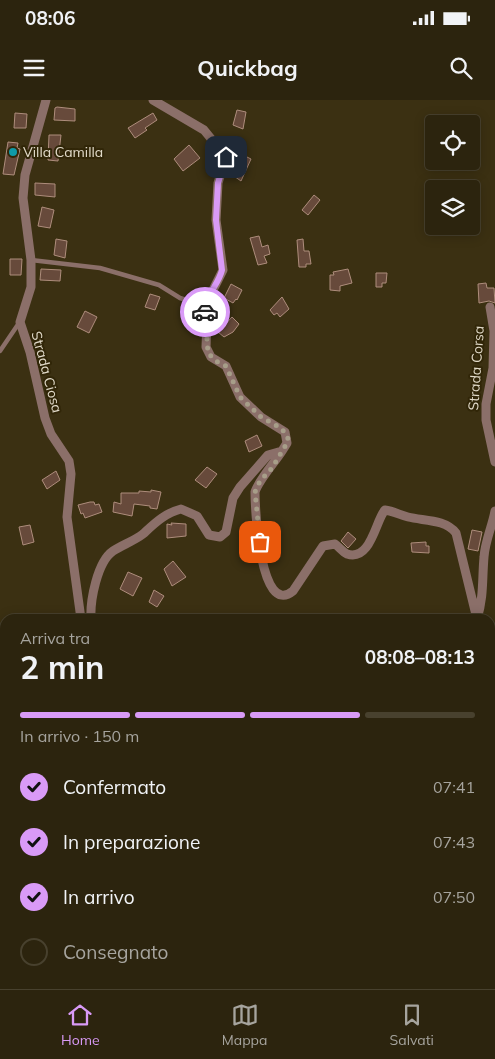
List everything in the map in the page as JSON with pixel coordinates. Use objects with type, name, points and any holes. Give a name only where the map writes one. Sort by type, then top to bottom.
[{"type":"street","name":"Strada Ciosa","points":[[46,100],[25,175],[24,198],[31,260],[31,288],[20,322],[30,352],[45,418],[51,434],[69,461],[71,474],[67,518],[80,614]]},
{"type":"street","points":[[154,100],[204,130],[226,157],[218,183],[216,220],[222,270],[221,276],[205,306],[208,353],[216,361],[226,366],[240,397],[261,417],[285,432],[287,443],[272,468],[260,481],[255,492],[263,570],[273,590],[283,596],[293,591],[324,546],[335,544],[349,554],[357,554],[363,550],[376,531],[380,514],[384,510],[408,517],[442,523],[453,528],[456,533],[476,614]]},
{"type":"street","name":"Strada Corsa","points":[[490,307],[494,318],[494,332],[486,420],[495,462]]},
{"type":"street","points":[[92,614],[96,580],[103,562],[112,552],[141,534],[164,516],[181,509],[197,516],[209,535],[220,536],[226,532],[233,498],[240,487],[270,453],[282,451]]},
{"type":"street","points":[[479,614],[483,600],[484,556],[495,511]]},
{"type":"lane","points":[[31,260],[100,268],[159,285],[180,298],[205,306]]},
{"type":"lane","points":[[0,351],[20,322]]},
{"type":"building","points":[[55,108],[75,109],[75,121],[54,120]]},
{"type":"building","points":[[237,110],[246,112],[243,129],[233,125]]},
{"type":"building","points":[[15,113],[27,114],[26,128],[14,128]]},
{"type":"building","points":[[153,113],[157,120],[135,138],[128,128]]},
{"type":"building","points":[[49,135],[61,135],[58,161],[48,160]]},
{"type":"building","points":[[8,142],[18,143],[17,148],[20,149],[14,175],[3,174]]},
{"type":"building","points":[[189,145],[200,158],[183,171],[174,159]]},
{"type":"building","points":[[243,155],[251,159],[241,181],[231,174]]},
{"type":"building","points":[[35,183],[55,184],[55,197],[35,195]]},
{"type":"building","points":[[314,195],[320,200],[308,215],[302,210]]},
{"type":"building","points":[[42,207],[54,210],[50,228],[38,226]]},
{"type":"building","points":[[259,236],[262,247],[268,245],[270,254],[264,256],[267,263],[258,265],[250,238]]},
{"type":"building","points":[[56,239],[67,241],[65,258],[54,255]]},
{"type":"building","points":[[303,239],[304,251],[309,251],[311,264],[306,264],[306,267],[299,267],[297,240]]},
{"type":"building","points":[[10,259],[22,259],[21,275],[10,275]]},
{"type":"building","points":[[41,269],[61,270],[60,281],[40,280]]},
{"type":"building","points":[[348,269],[352,283],[340,286],[340,291],[330,290],[330,275],[334,275],[333,272]]},
{"type":"building","points":[[376,273],[387,273],[386,283],[382,283],[382,287],[376,287]]},
{"type":"building","points":[[486,283],[487,288],[494,288],[495,303],[489,301],[479,303],[478,284]]},
{"type":"building","points":[[231,284],[242,290],[237,300],[233,303],[224,298]]},
{"type":"building","points":[[150,294],[160,297],[155,310],[145,307]]},
{"type":"building","points":[[282,297],[289,309],[280,317],[277,313],[274,315],[270,310]]},
{"type":"building","points":[[85,311],[97,317],[89,333],[77,327]]},
{"type":"building","points":[[232,317],[239,324],[233,332],[224,337],[218,332]]},
{"type":"building","points":[[257,435],[262,446],[249,452],[245,441]]},
{"type":"building","points":[[207,467],[217,474],[206,488],[195,480]]},
{"type":"building","points":[[56,471],[60,480],[47,489],[42,480]]},
{"type":"building","points":[[151,490],[161,492],[157,509],[134,504],[132,516],[113,512],[114,502],[121,504],[121,493],[151,492]]},
{"type":"building","points":[[94,502],[95,505],[99,504],[102,512],[85,518],[83,513],[81,514],[78,505]]},
{"type":"building","points":[[171,523],[186,524],[186,536],[167,538],[167,524],[172,525]]},
{"type":"building","points":[[30,525],[34,542],[23,545],[19,527]]},
{"type":"building","points":[[472,530],[482,532],[478,551],[468,549]]},
{"type":"building","points":[[348,532],[356,539],[348,548],[341,541]]},
{"type":"building","points":[[426,542],[426,546],[429,546],[429,553],[412,552],[411,543]]},
{"type":"building","points":[[173,561],[186,577],[172,586],[164,569]]},
{"type":"building","points":[[128,572],[142,578],[133,596],[120,589]]},
{"type":"building","points":[[154,590],[164,596],[157,607],[149,602]]},
{"type":"way so far","points":[[205,312],[208,335],[206,347],[208,353],[216,361],[226,366],[240,397],[261,417],[281,428],[288,437],[287,443],[272,468],[256,486],[255,500],[260,542]]},
{"type":"place","name":"Villa Camilla","points":[[13,152]]},
{"type":"route","points":[[205,312],[205,306],[221,276],[222,270],[216,220],[218,183],[223,172],[226,157]]}]
